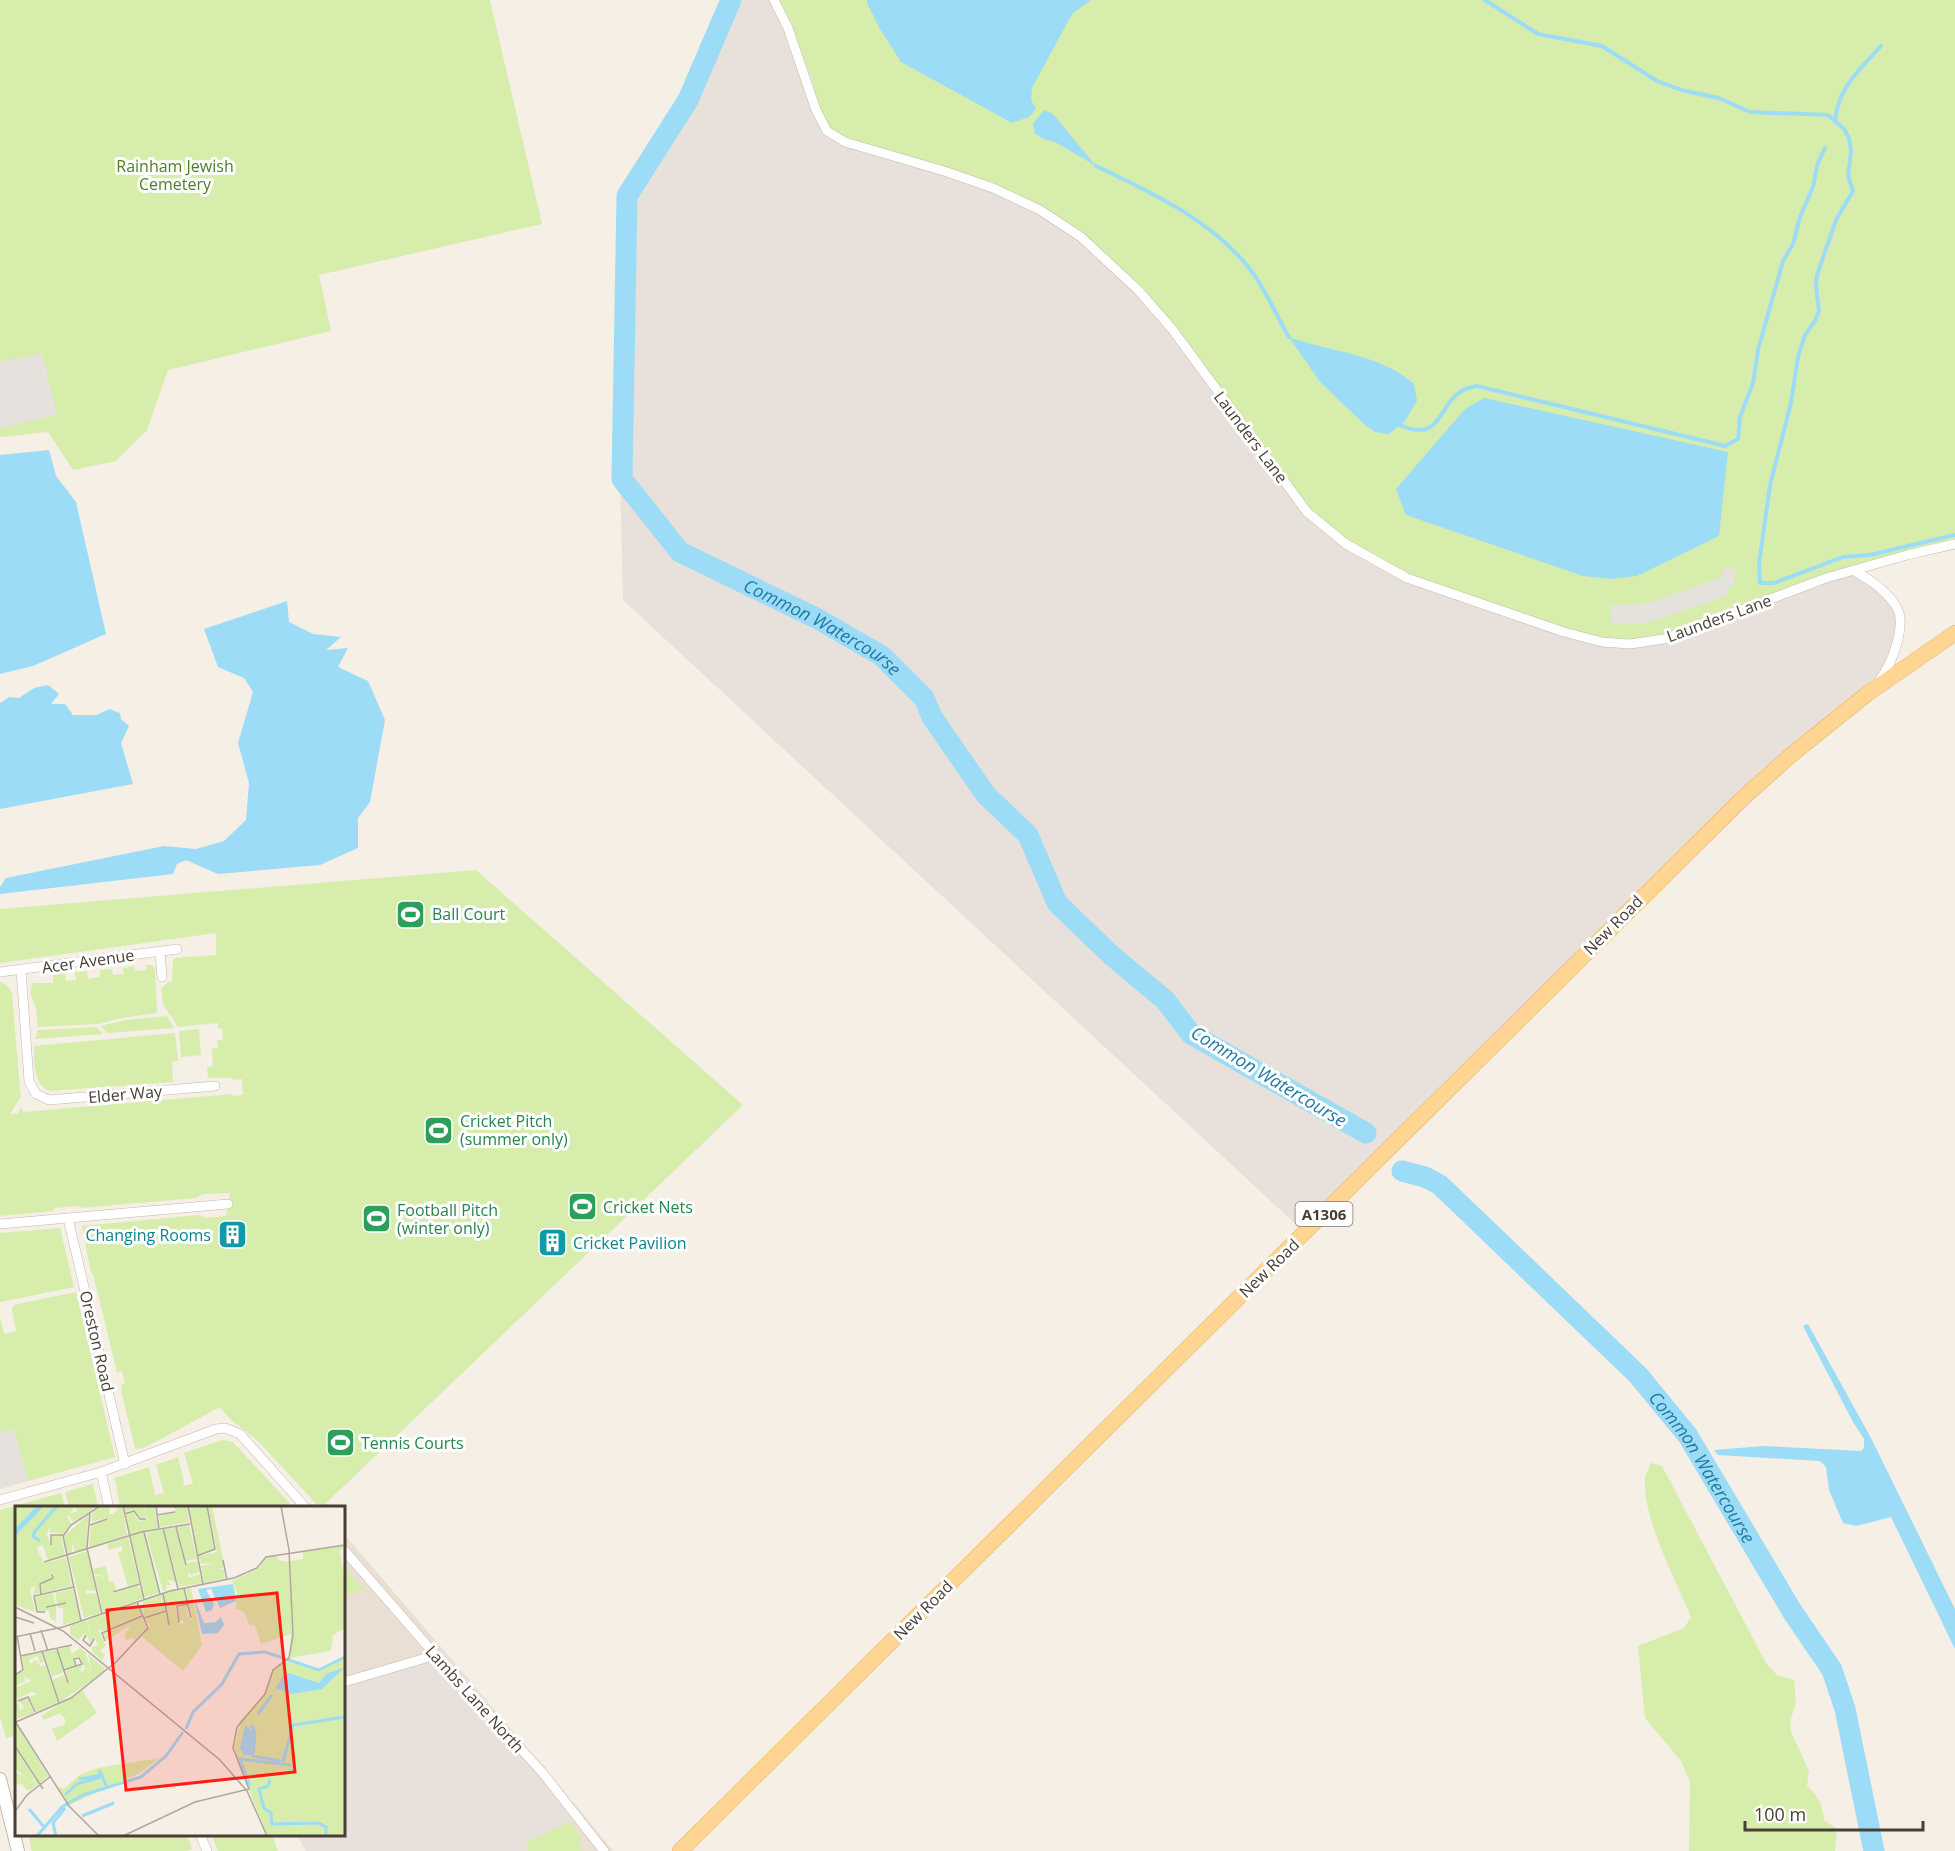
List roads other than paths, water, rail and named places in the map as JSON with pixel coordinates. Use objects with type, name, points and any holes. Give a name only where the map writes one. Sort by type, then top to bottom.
[{"type":"main road","name":"New Road","points":[[680,1851],[1734,807],[1791,755],[1867,694],[1955,633]]},
{"type":"street","name":"Launders Lane","points":[[774,0],[788,28],[816,110],[827,131],[844,142],[993,188],[1040,210],[1081,237],[1138,290],[1172,329],[1307,512],[1346,544],[1407,578],[1564,632],[1602,642],[1630,644],[1664,639],[1826,578],[1955,544]]},
{"type":"street","points":[[1853,570],[1879,586],[1898,608],[1900,632],[1894,655],[1881,678],[1867,694]]},
{"type":"street","name":"Acer Avenue","points":[[0,972],[177,949]]},
{"type":"street","points":[[160,951],[162,977]]},
{"type":"street","name":"Elder Way","points":[[21,970],[29,1081],[36,1094],[49,1100],[215,1086]]},
{"type":"street","points":[[0,1224],[228,1204]]},
{"type":"street","name":"Oreston Road","points":[[68,1218],[125,1464]]},
{"type":"street","points":[[0,1500],[101,1472],[216,1429],[233,1430],[240,1434],[304,1506]]},
{"type":"street","points":[[101,1472],[109,1506]]},
{"type":"street","name":"Lambs Lane North","points":[[345,1551],[542,1772],[604,1851]]},
{"type":"street","points":[[345,1682],[436,1655]]},
{"type":"street","points":[[0,1779],[18,1851]]},
{"type":"street","points":[[201,1836],[207,1851]]},
{"type":"water","points":[[867,0],[1091,0],[1072,14],[1032,88],[1031,100],[1036,109],[1029,117],[1012,123],[901,62],[880,29]]},
{"type":"water","points":[[1044,110],[1053,114],[1096,166],[1055,142],[1035,134],[1033,124]]},
{"type":"water","points":[[1289,337],[1365,358],[1402,375],[1414,384],[1417,401],[1405,421],[1389,434],[1375,432],[1365,425],[1320,382]]},
{"type":"water","points":[[1484,398],[1728,452],[1719,536],[1637,576],[1610,579],[1583,576],[1406,515],[1396,489],[1465,409]]},
{"type":"water","points":[[49,450],[56,476],[76,502],[106,634],[33,666],[0,674],[0,455]]},
{"type":"water","points":[[287,601],[289,622],[313,634],[341,637],[326,650],[348,648],[338,667],[368,681],[385,720],[370,802],[358,818],[358,848],[320,865],[218,874],[186,860],[177,864],[173,874],[0,894],[0,887],[6,878],[164,846],[196,849],[224,841],[246,820],[249,783],[238,743],[253,692],[244,678],[218,667],[204,629]]},
{"type":"water","points":[[48,685],[59,694],[51,704],[65,704],[73,715],[97,715],[109,709],[120,713],[121,719],[129,726],[121,743],[133,784],[0,809],[0,703],[9,697],[19,698],[34,688]]},
{"type":"water","points":[[1808,1324],[1871,1438],[1955,1609],[1955,1649],[1891,1517],[1856,1526],[1843,1523],[1829,1490],[1826,1467],[1820,1461],[1718,1455],[1714,1450],[1764,1446],[1861,1451],[1864,1448],[1864,1439],[1803,1326]]},
{"type":"waterway","name":"Common Watercourse","points":[[731,0],[688,100],[627,196],[622,479],[680,552],[818,619],[882,656],[924,698],[932,717],[986,795],[1028,835],[1057,903],[1111,955],[1165,1000],[1191,1034],[1366,1133]]},
{"type":"waterway","points":[[1485,0],[1538,34],[1602,46],[1657,81],[1681,90],[1719,98],[1750,112],[1828,115],[1844,129],[1849,138],[1851,151],[1848,176],[1853,191],[1836,220],[1817,275],[1819,311],[1805,335],[1798,357],[1791,403],[1770,485],[1759,564],[1760,583],[1774,583],[1843,557],[1870,555],[1955,535]]},
{"type":"waterway","points":[[1835,121],[1840,98],[1845,89],[1881,46]]},
{"type":"waterway","points":[[1400,425],[1414,430],[1424,430],[1432,426],[1455,397],[1463,390],[1477,386],[1725,446],[1738,439],[1740,417],[1753,383],[1758,350],[1783,261],[1793,244],[1800,217],[1813,187],[1817,165],[1825,148]]},
{"type":"waterway","points":[[1096,166],[1183,211],[1223,240],[1255,276],[1289,337]]},
{"type":"waterway","name":"Common Watercourse","points":[[1402,1171],[1425,1177],[1440,1185],[1638,1375],[1688,1436],[1792,1611],[1832,1670],[1845,1709],[1874,1851]]},
{"type":"place","name":"Ball Court","points":[[411,914]]},
{"type":"place","name":"Cricket Pitch (summer only)","points":[[439,1130]]},
{"type":"place","name":"Cricket Nets","points":[[582,1207]]},
{"type":"place","name":"Football Pitch (winter only)","points":[[376,1219]]},
{"type":"place","name":"Changing Rooms","points":[[232,1235]]},
{"type":"place","name":"Cricket Pavilion","points":[[552,1243]]},
{"type":"place","name":"Tennis Courts","points":[[340,1443]]},
{"type":"park label","name":"Rainham Jewish Cemetery","points":[[175,175]]}]
